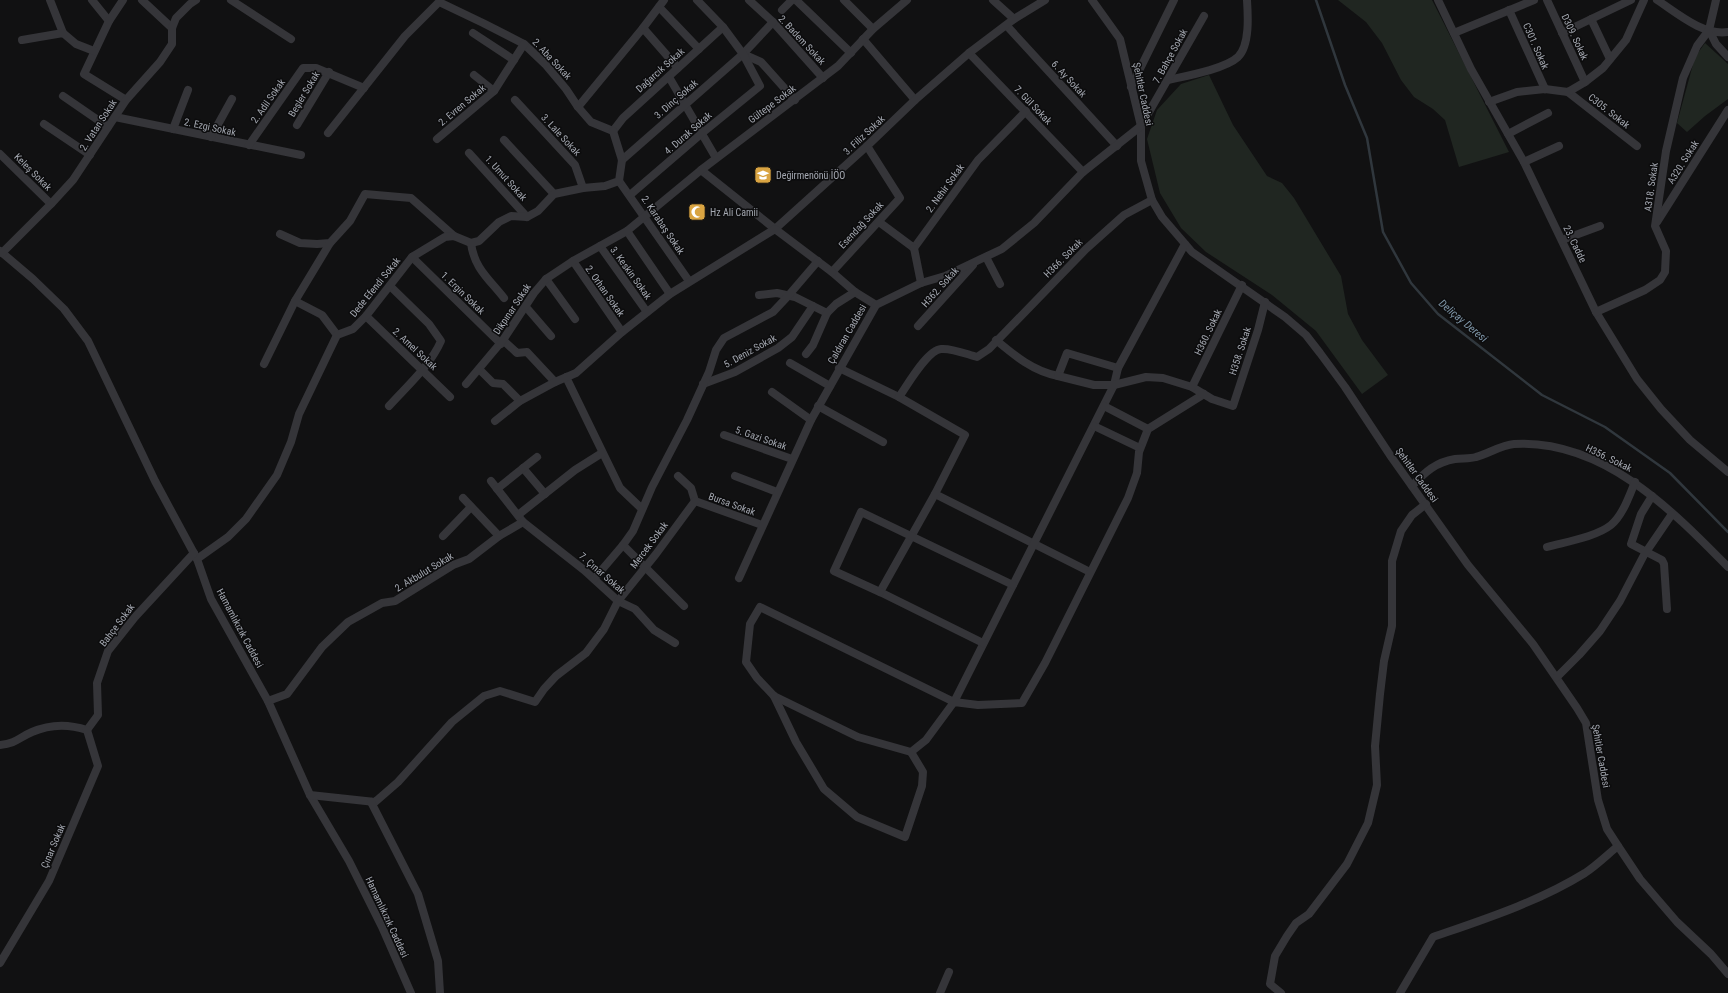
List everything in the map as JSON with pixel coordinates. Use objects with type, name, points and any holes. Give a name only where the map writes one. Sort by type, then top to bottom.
[{"type":"street","points":[[50,0],[63,33],[76,44],[94,51]]},
{"type":"street","points":[[92,0],[109,21]]},
{"type":"street","points":[[123,0],[109,21],[84,74],[126,100]]},
{"type":"street","points":[[142,0],[150,3],[172,28]]},
{"type":"street","name":"2. Vatan Sokak","points":[[1,252],[51,204],[73,180],[126,100],[160,62],[172,44],[172,28],[176,18],[196,0]]},
{"type":"street","points":[[231,0],[291,39]]},
{"type":"street","points":[[578,107],[664,0]]},
{"type":"street","points":[[696,0],[723,27],[743,54],[761,62],[795,100]]},
{"type":"street","name":"2. Badem Sokak","points":[[749,0],[773,22],[824,78]]},
{"type":"street","points":[[782,10],[792,0]]},
{"type":"street","points":[[796,0],[850,53]]},
{"type":"street","points":[[844,0],[873,29]]},
{"type":"street","name":"Gültepe Sokak","points":[[644,218],[716,158],[824,78],[838,66],[873,29],[907,0]]},
{"type":"street","points":[[993,0],[1014,19]]},
{"type":"street","name":"3. Filiz Sokak","points":[[495,421],[520,401],[555,382],[576,373],[622,332],[689,281],[776,229],[915,100],[969,53],[1014,19],[1045,0]]},
{"type":"street","name":"Şehitler Caddesi","points":[[1092,0],[1120,39],[1140,126],[1141,161],[1152,200],[1162,217],[1192,252],[1242,285],[1285,317],[1306,335],[1345,387],[1392,458],[1468,565],[1557,677],[1586,723],[1598,800],[1607,829],[1618,846],[1640,879],[1677,922],[1711,954],[1728,974]]},
{"type":"street","points":[[1131,87],[1174,0]]},
{"type":"street","points":[[1168,80],[1212,69],[1238,57],[1243,49],[1248,30],[1247,0]]},
{"type":"street","name":"23. Cadde","points":[[1438,0],[1471,69],[1524,162],[1596,312],[1637,379],[1661,410],[1690,440],[1728,472]]},
{"type":"street","points":[[1454,33],[1534,0]]},
{"type":"street","name":"D309. Sokak","points":[[1547,0],[1585,82]]},
{"type":"street","points":[[1562,34],[1631,0]]},
{"type":"street","points":[[1489,102],[1517,92],[1545,90],[1568,92],[1585,82],[1603,68],[1626,40],[1644,0]]},
{"type":"street","points":[[1658,0],[1697,25],[1719,33],[1728,32]]},
{"type":"street","points":[[1716,0],[1709,30],[1716,44],[1728,57]]},
{"type":"street","name":"2. Aba Sokak","points":[[364,88],[405,36],[439,2],[483,22],[524,44],[545,64],[591,122],[613,131]]},
{"type":"street","points":[[659,7],[699,49]]},
{"type":"street","name":"C301. Sokak","points":[[1509,10],[1545,90]]},
{"type":"street","name":"7. Bahçe Sokak","points":[[1140,126],[1204,16]]},
{"type":"street","points":[[1591,19],[1610,59]]},
{"type":"street","name":"3. Dinç Sokak","points":[[622,160],[743,54],[773,22]]},
{"type":"street","name":"6. Ay Sokak","points":[[1006,26],[1117,146]]},
{"type":"street","name":"Dağarcık Sokak","points":[[613,131],[622,118],[723,27]]},
{"type":"street","points":[[643,28],[678,68]]},
{"type":"street","name":"A318. Sokak","points":[[1596,312],[1645,290],[1660,280],[1665,272],[1666,251],[1655,226],[1666,150],[1683,78],[1697,46],[1709,30]]},
{"type":"street","points":[[22,40],[63,33]]},
{"type":"street","points":[[473,33],[514,60]]},
{"type":"street","points":[[863,39],[915,100]]},
{"type":"street","name":"2. Evren Sokak","points":[[436,139],[494,91],[524,44]]},
{"type":"street","name":"7. Gül Sokak","points":[[969,53],[1083,172]]},
{"type":"street","name":"4. Durak Sokak","points":[[630,195],[760,86],[743,54]]},
{"type":"street","name":"Beşler Sokak","points":[[303,68],[316,68],[329,72],[364,88]]},
{"type":"street","name":"2. Adil Sokak","points":[[249,145],[303,68]]},
{"type":"street","name":"Beşler Sokak","points":[[297,125],[329,72]]},
{"type":"street","points":[[474,75],[494,91]]},
{"type":"street","points":[[668,77],[716,158]]},
{"type":"street","points":[[328,133],[364,88]]},
{"type":"street","points":[[172,129],[188,90]]},
{"type":"street","name":"C305. Sokak","points":[[1568,92],[1637,146]]},
{"type":"street","points":[[63,96],[108,127]]},
{"type":"street","points":[[211,137],[232,99]]},
{"type":"street","name":"3. Lale Sokak","points":[[515,100],[575,165],[583,188]]},
{"type":"street","name":"A320. Sokak","points":[[1655,226],[1728,110]]},
{"type":"street","name":"2. Nehir Sokak","points":[[914,248],[978,160],[1026,111]]},
{"type":"street","points":[[1508,134],[1548,113]]},
{"type":"street","name":"2. Ezgi Sokak","points":[[115,117],[301,155]]},
{"type":"street","points":[[44,124],[90,155]]},
{"type":"street","name":"Çaldıran Caddesi","points":[[739,578],[792,459],[818,406],[876,305],[921,283],[945,276],[1002,249],[1034,223],[1083,172],[1140,126]]},
{"type":"street","points":[[264,364],[295,301],[330,243],[350,221],[365,194],[411,198],[454,236],[471,242],[479,241],[499,222],[511,216],[527,217],[538,211],[554,194],[583,188],[605,186],[619,182],[622,160],[613,131]]},
{"type":"street","points":[[504,140],[554,194]]},
{"type":"street","name":"Esendağ Sokak","points":[[832,272],[900,198],[867,146]]},
{"type":"street","points":[[1524,162],[1559,146]]},
{"type":"street","name":"1. Umut Sokak","points":[[469,153],[527,217]]},
{"type":"street","name":"Keleş Sokak","points":[[0,154],[51,204]]},
{"type":"street","points":[[701,170],[832,272],[855,292],[876,305]]},
{"type":"street","name":"2. Karabaş Sokak","points":[[619,182],[630,195],[644,218],[689,281]]},
{"type":"street","name":"H366. Sokak","points":[[899,397],[929,354],[940,349],[960,352],[977,357],[989,349],[996,340],[1086,249],[1124,215],[1152,200]]},
{"type":"street","name":"Dikpınar Sokak","points":[[466,384],[502,342],[534,293],[546,279],[573,261],[627,231],[644,218]]},
{"type":"street","points":[[879,222],[914,248],[921,283]]},
{"type":"street","points":[[1562,240],[1600,226]]},
{"type":"street","points":[[627,231],[670,294]]},
{"type":"street","points":[[280,234],[300,243],[330,243]]},
{"type":"street","name":"Dede Efendi Sokak","points":[[337,335],[353,329],[366,316],[412,257],[445,237],[454,236]]},
{"type":"street","points":[[471,242],[473,256],[479,267],[504,298]]},
{"type":"street","points":[[911,752],[926,740],[954,702],[1104,406],[1114,385],[1118,368],[1185,244]]},
{"type":"street","name":"3. Keskin Sokak","points":[[600,246],[647,312]]},
{"type":"street","name":"Hamamlıkızık Caddesi","points":[[1,252],[33,278],[64,309],[88,341],[155,481],[196,556],[211,599],[268,701],[310,795],[349,861],[371,905],[411,993]]},
{"type":"street","name":"1. Ergin Sokak","points":[[412,257],[502,342],[516,353],[527,352],[555,382]]},
{"type":"street","points":[[986,257],[1000,284]]},
{"type":"street","name":"2. Orhan Sokak","points":[[573,261],[622,332]]},
{"type":"street","points":[[594,580],[623,545],[632,531],[687,420],[716,350],[724,338],[773,312],[818,261]]},
{"type":"street","name":"H362. Sokak","points":[[918,326],[977,262]]},
{"type":"street","points":[[546,279],[575,319]]},
{"type":"street","name":"H360. Sokak","points":[[1192,387],[1242,285]]},
{"type":"street","points":[[389,406],[422,369],[437,350],[441,341],[428,324],[390,286]]},
{"type":"street","points":[[806,354],[813,345],[827,313],[836,304],[855,292]]},
{"type":"street","points":[[759,295],[777,293],[795,297],[827,313]]},
{"type":"street","points":[[196,556],[228,537],[246,519],[277,475],[291,442],[299,414],[337,335],[322,316],[295,301]]},
{"type":"street","name":"H358. Sokak","points":[[1204,394],[1212,399],[1233,406],[1258,330],[1265,302]]},
{"type":"street","name":"5. Deniz Sokak","points":[[703,384],[734,372],[778,348],[792,337],[813,306]]},
{"type":"street","points":[[526,307],[551,336]]},
{"type":"street","name":"2. Amel Sokak","points":[[366,316],[450,397]]},
{"type":"street","points":[[774,696],[858,737],[911,752],[923,772],[922,786],[905,837],[857,817],[824,788],[796,742],[774,696],[757,678],[746,662],[750,624],[760,607],[954,702],[978,705],[1022,703],[1045,663],[1128,498],[1137,474],[1140,448],[1148,429],[1204,394],[1192,387],[1163,378],[1146,377],[1114,385],[1094,385],[1044,374],[1032,368],[996,340]]},
{"type":"street","points":[[1058,376],[1067,353],[1118,368]]},
{"type":"street","points":[[790,363],[830,386]]},
{"type":"street","points":[[839,368],[899,397],[965,435],[935,494],[880,592]]},
{"type":"street","points":[[479,369],[493,383],[503,384],[520,401]]},
{"type":"street","points":[[566,378],[620,488],[642,509]]},
{"type":"street","points":[[772,392],[811,420]]},
{"type":"street","points":[[818,406],[883,442]]},
{"type":"street","points":[[1104,406],[1148,429]]},
{"type":"street","points":[[1094,426],[1140,448]]},
{"type":"street","name":"5. Gazi Sokak","points":[[724,435],[792,459]]},
{"type":"street","name":"H356. Sokak","points":[[1412,486],[1426,470],[1443,462],[1475,457],[1511,444],[1531,444],[1584,456],[1635,482],[1702,540],[1728,567]]},
{"type":"street","points":[[520,518],[545,494],[575,470],[602,453]]},
{"type":"street","points":[[497,489],[537,457]]},
{"type":"street","points":[[523,468],[545,494]]},
{"type":"street","points":[[678,476],[691,488],[695,501]]},
{"type":"street","points":[[735,476],[777,492]]},
{"type":"street","name":"7. Çınar Sokak","points":[[491,481],[520,518],[618,601],[635,609],[654,630],[675,643]]},
{"type":"street","points":[[1547,547],[1584,538],[1610,526],[1625,506],[1635,482]]},
{"type":"street","points":[[935,494],[1090,572]]},
{"type":"street","points":[[1652,496],[1641,514],[1631,544],[1657,557],[1664,564],[1667,610]]},
{"type":"street","points":[[463,498],[500,536]]},
{"type":"street","name":"Bursa Sokak","points":[[695,501],[762,525]]},
{"type":"street","name":"Mercek Sokak","points":[[371,802],[375,802],[398,782],[452,722],[484,696],[500,692],[535,702],[556,676],[586,653],[604,629],[618,601],[646,567],[695,501]]},
{"type":"street","points":[[1281,993],[1270,984],[1275,956],[1296,923],[1309,914],[1347,864],[1368,823],[1377,785],[1375,746],[1384,660],[1392,626],[1392,561],[1401,531],[1412,515],[1426,504]]},
{"type":"street","points":[[443,536],[471,507]]},
{"type":"street","points":[[983,643],[834,571],[861,512],[1012,585]]},
{"type":"street","points":[[1557,677],[1600,631],[1620,601],[1647,551],[1672,514]]},
{"type":"street","name":"2. Akbulut Sokak","points":[[268,701],[287,694],[322,647],[348,622],[382,603],[395,601],[453,565],[469,559],[500,536],[520,518]]},
{"type":"street","points":[[623,545],[684,606]]},
{"type":"street","name":"Bahçe Sokak","points":[[87,730],[98,715],[97,683],[108,651],[135,617],[196,556]]},
{"type":"street","points":[[0,745],[14,743],[31,732],[50,726],[74,726],[87,730]]},
{"type":"street","name":"Çınar Sokak","points":[[0,963],[49,881],[98,766],[87,730]]},
{"type":"street","points":[[310,795],[371,802],[418,894],[438,961],[440,993]]},
{"type":"street","points":[[1400,993],[1433,937],[1494,916],[1560,887],[1586,872],[1618,846]]},
{"type":"street","points":[[940,993],[949,972]]},
{"type":"shaded area","points":[[1338,0],[1432,0],[1509,152],[1459,167],[1445,120],[1433,109],[1414,97],[1401,80],[1382,43],[1366,22]]},
{"type":"shaded area","points":[[1705,43],[1728,64],[1728,99],[1687,132],[1677,123],[1695,57]]},
{"type":"shaded area","points":[[1209,75],[1233,125],[1267,176],[1282,183],[1294,198],[1341,276],[1348,314],[1362,340],[1388,375],[1362,394],[1316,331],[1272,295],[1206,252],[1181,228],[1160,193],[1147,139],[1157,110],[1181,84]]},
{"type":"waterway","name":"Deliçay Deresi","points":[[1316,0],[1345,85],[1367,138],[1383,232],[1411,283],[1438,314],[1542,395],[1605,427],[1670,473],[1728,532]]},
{"type":"place","name":"Değirmenönü İÖO","points":[[763,175]]},
{"type":"place","name":"Hz Ali Camii","points":[[697,212]]}]
